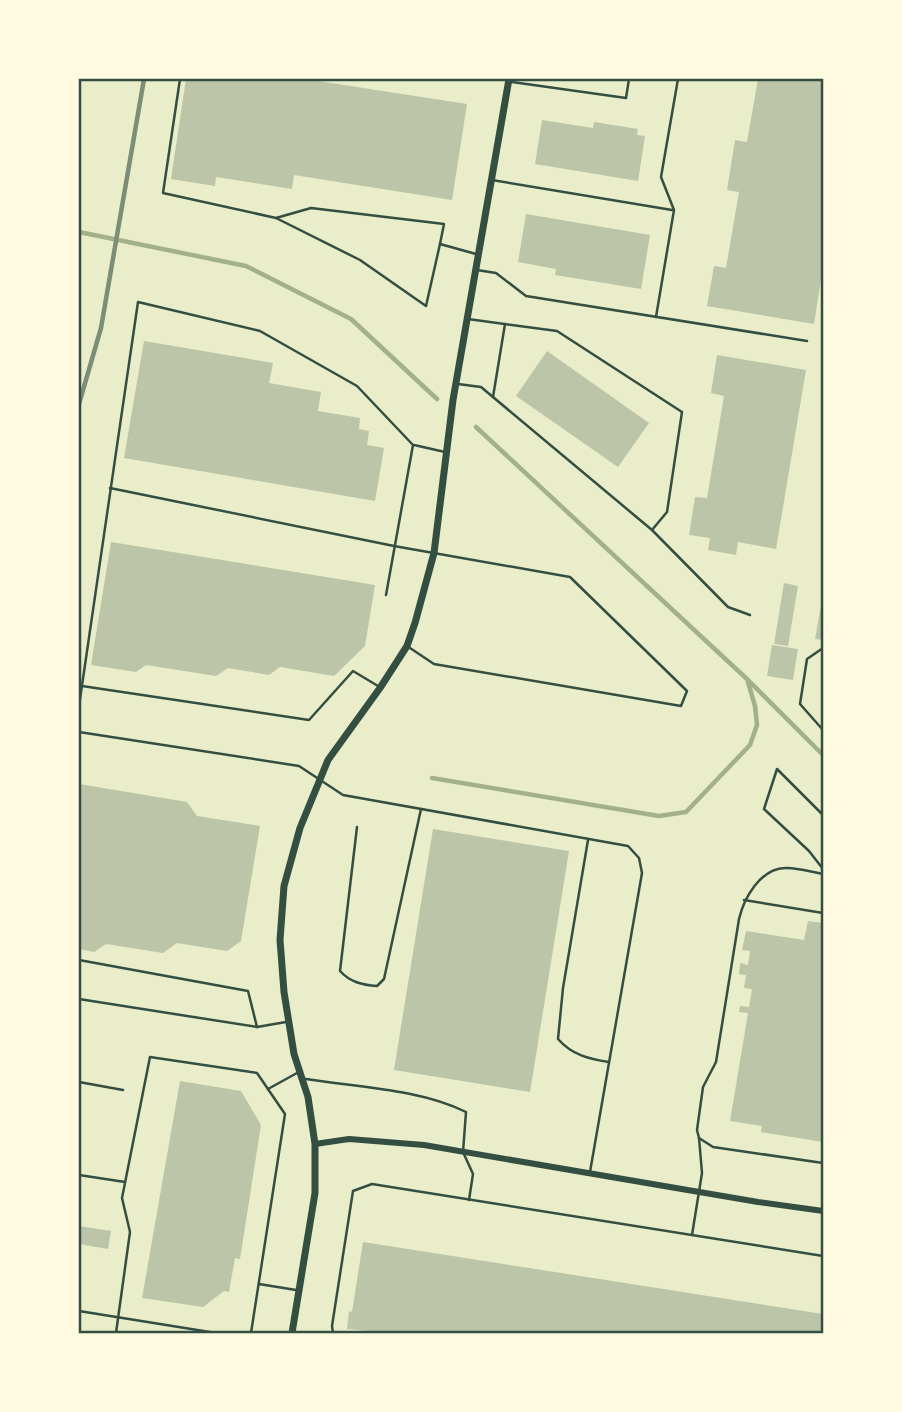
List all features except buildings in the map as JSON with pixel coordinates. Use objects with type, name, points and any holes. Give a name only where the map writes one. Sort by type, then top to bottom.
[{"type":"street","points":[[292,1333],[315,1193],[315,1144],[309,1097],[294,1054],[284,992],[280,940],[284,886],[300,828],[328,760],[407,646],[434,553],[456,384],[509,80]]},
{"type":"street","points":[[315,1144],[349,1139],[424,1145],[823,1211]]},
{"type":"lane","points":[[180,79],[163,193],[276,218],[360,260],[426,306],[444,224],[311,208],[276,218]]},
{"type":"lane","points":[[509,80],[626,98],[629,79]]},
{"type":"lane","points":[[656,317],[674,210],[661,177],[678,79]]},
{"type":"lane","points":[[492,180],[674,210]]},
{"type":"lane","points":[[440,244],[479,254]]},
{"type":"lane","points":[[477,270],[496,273],[526,296],[807,341]]},
{"type":"lane","points":[[79,706],[138,302],[260,331],[357,386],[413,445],[448,453]]},
{"type":"lane","points":[[468,319],[557,331],[682,412],[667,512],[653,530]]},
{"type":"lane","points":[[493,397],[506,324]]},
{"type":"lane","points":[[456,384],[481,387],[653,530],[728,607],[750,615]]},
{"type":"lane","points":[[386,595],[413,445]]},
{"type":"lane","points":[[110,488],[394,546],[570,577],[687,691],[681,706],[434,664],[407,646]]},
{"type":"lane","points":[[823,648],[807,659],[800,704],[823,730]]},
{"type":"lane","points":[[82,686],[309,720],[353,671],[380,688]]},
{"type":"lane","points":[[79,732],[299,766],[343,795],[628,846],[639,858],[642,873],[590,1174]]},
{"type":"lane","points":[[823,815],[777,769],[764,809],[809,851],[823,871]]},
{"type":"lane","points":[[357,827],[340,971],[347,979],[377,986],[384,979],[421,809]]},
{"type":"lane","points":[[588,839],[563,988],[558,1040],[568,1050],[590,1059],[609,1062]]},
{"type":"lane","points":[[692,1235],[702,1173],[697,1130],[703,1087],[716,1062],[744,900],[772,871],[785,867],[823,871]]},
{"type":"lane","points":[[744,900],[823,913]]},
{"type":"lane","points":[[79,960],[248,991],[257,1027]]},
{"type":"lane","points":[[79,999],[257,1027],[289,1022]]},
{"type":"lane","points":[[116,1333],[130,1232],[121,1198],[150,1057],[257,1073],[285,1114],[251,1333]]},
{"type":"lane","points":[[268,1089],[283,1079],[301,1075],[447,1102],[466,1112],[463,1152],[473,1174],[468,1200]]},
{"type":"lane","points":[[79,1082],[123,1090]]},
{"type":"lane","points":[[699,1138],[713,1147],[823,1163]]},
{"type":"lane","points":[[79,1175],[125,1182]]},
{"type":"lane","points":[[333,1333],[353,1191],[372,1184],[823,1255]]},
{"type":"lane","points":[[259,1284],[299,1290]]},
{"type":"lane","points":[[79,1311],[216,1333]]},
{"type":"waterway","points":[[79,232],[246,266],[351,319],[437,399]]},
{"type":"waterway","points":[[476,427],[748,680],[823,755]]},
{"type":"waterway","points":[[432,778],[659,816],[686,812],[750,745],[757,725],[748,682]]},
{"type":"railway","points":[[79,404],[101,328],[144,79]]}]
